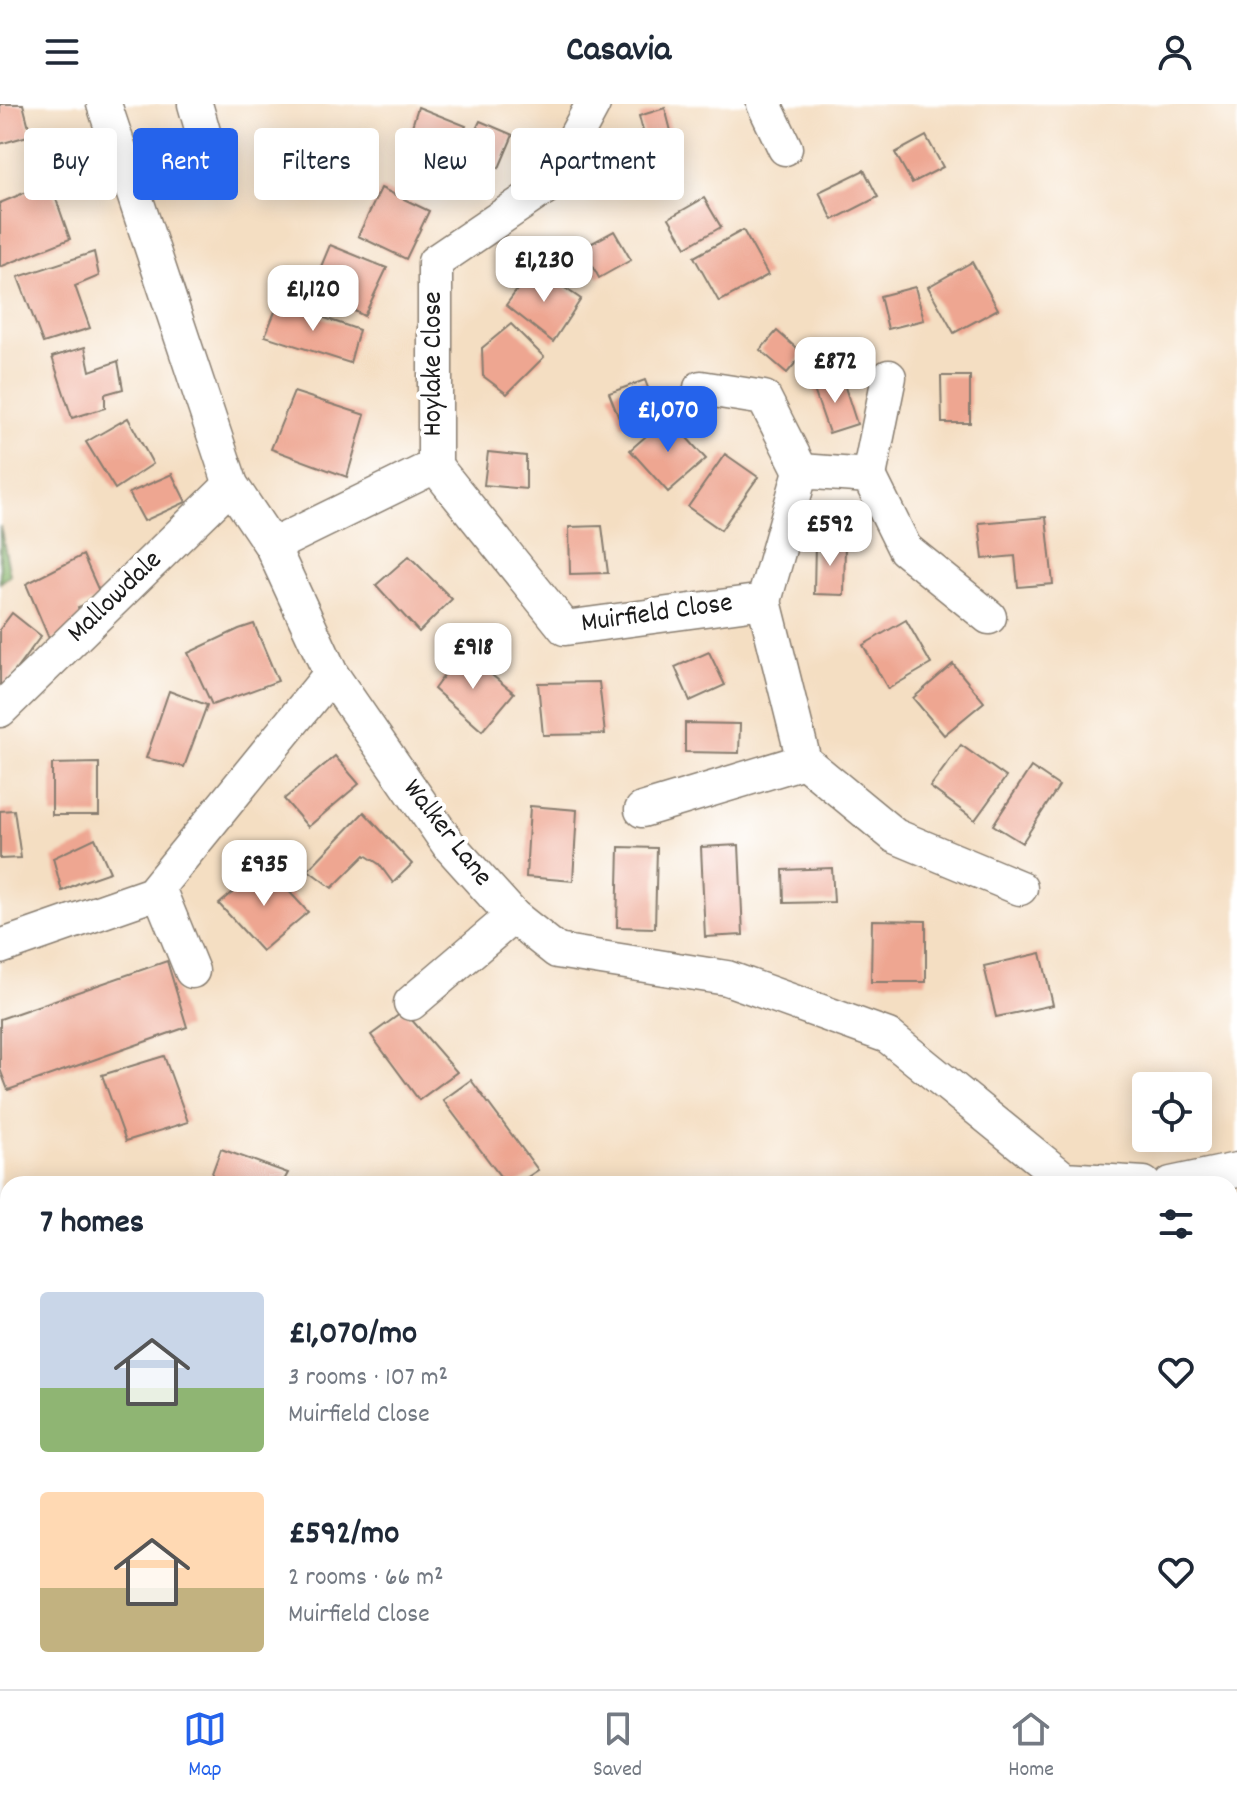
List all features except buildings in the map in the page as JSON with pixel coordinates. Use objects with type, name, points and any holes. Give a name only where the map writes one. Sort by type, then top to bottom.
[{"type":"street","name":"Walker Lane","points":[[104,104],[231,485],[272,546],[331,674],[449,845],[513,916],[557,951],[727,978],[888,1036],[1060,1176]]},
{"type":"street","points":[[195,104],[202,128]]},
{"type":"street","name":"Hoylake Close","points":[[272,546],[435,466],[435,262],[550,184],[593,104]]},
{"type":"street","points":[[764,104],[785,148]]},
{"type":"street","points":[[889,377],[869,476],[905,549],[989,617]]},
{"type":"street","points":[[701,388],[764,398],[801,471],[869,476]]},
{"type":"street","name":"Muirfield Close","points":[[435,466],[565,628],[764,601]]},
{"type":"street","name":"Muirfield Close","points":[[801,471],[764,601],[804,761]]},
{"type":"street","name":"Mallowdale","points":[[0,710],[231,485]]},
{"type":"street","points":[[0,947],[152,894],[331,674]]},
{"type":"street","points":[[642,810],[804,761],[895,836],[1020,888]]},
{"type":"street","points":[[158,888],[192,971]]},
{"type":"street","points":[[411,1003],[513,916]]},
{"type":"street","points":[[1209,1176],[1237,1170]]},
{"type":"green space","points":[[0,526],[10,575],[0,583]]}]
